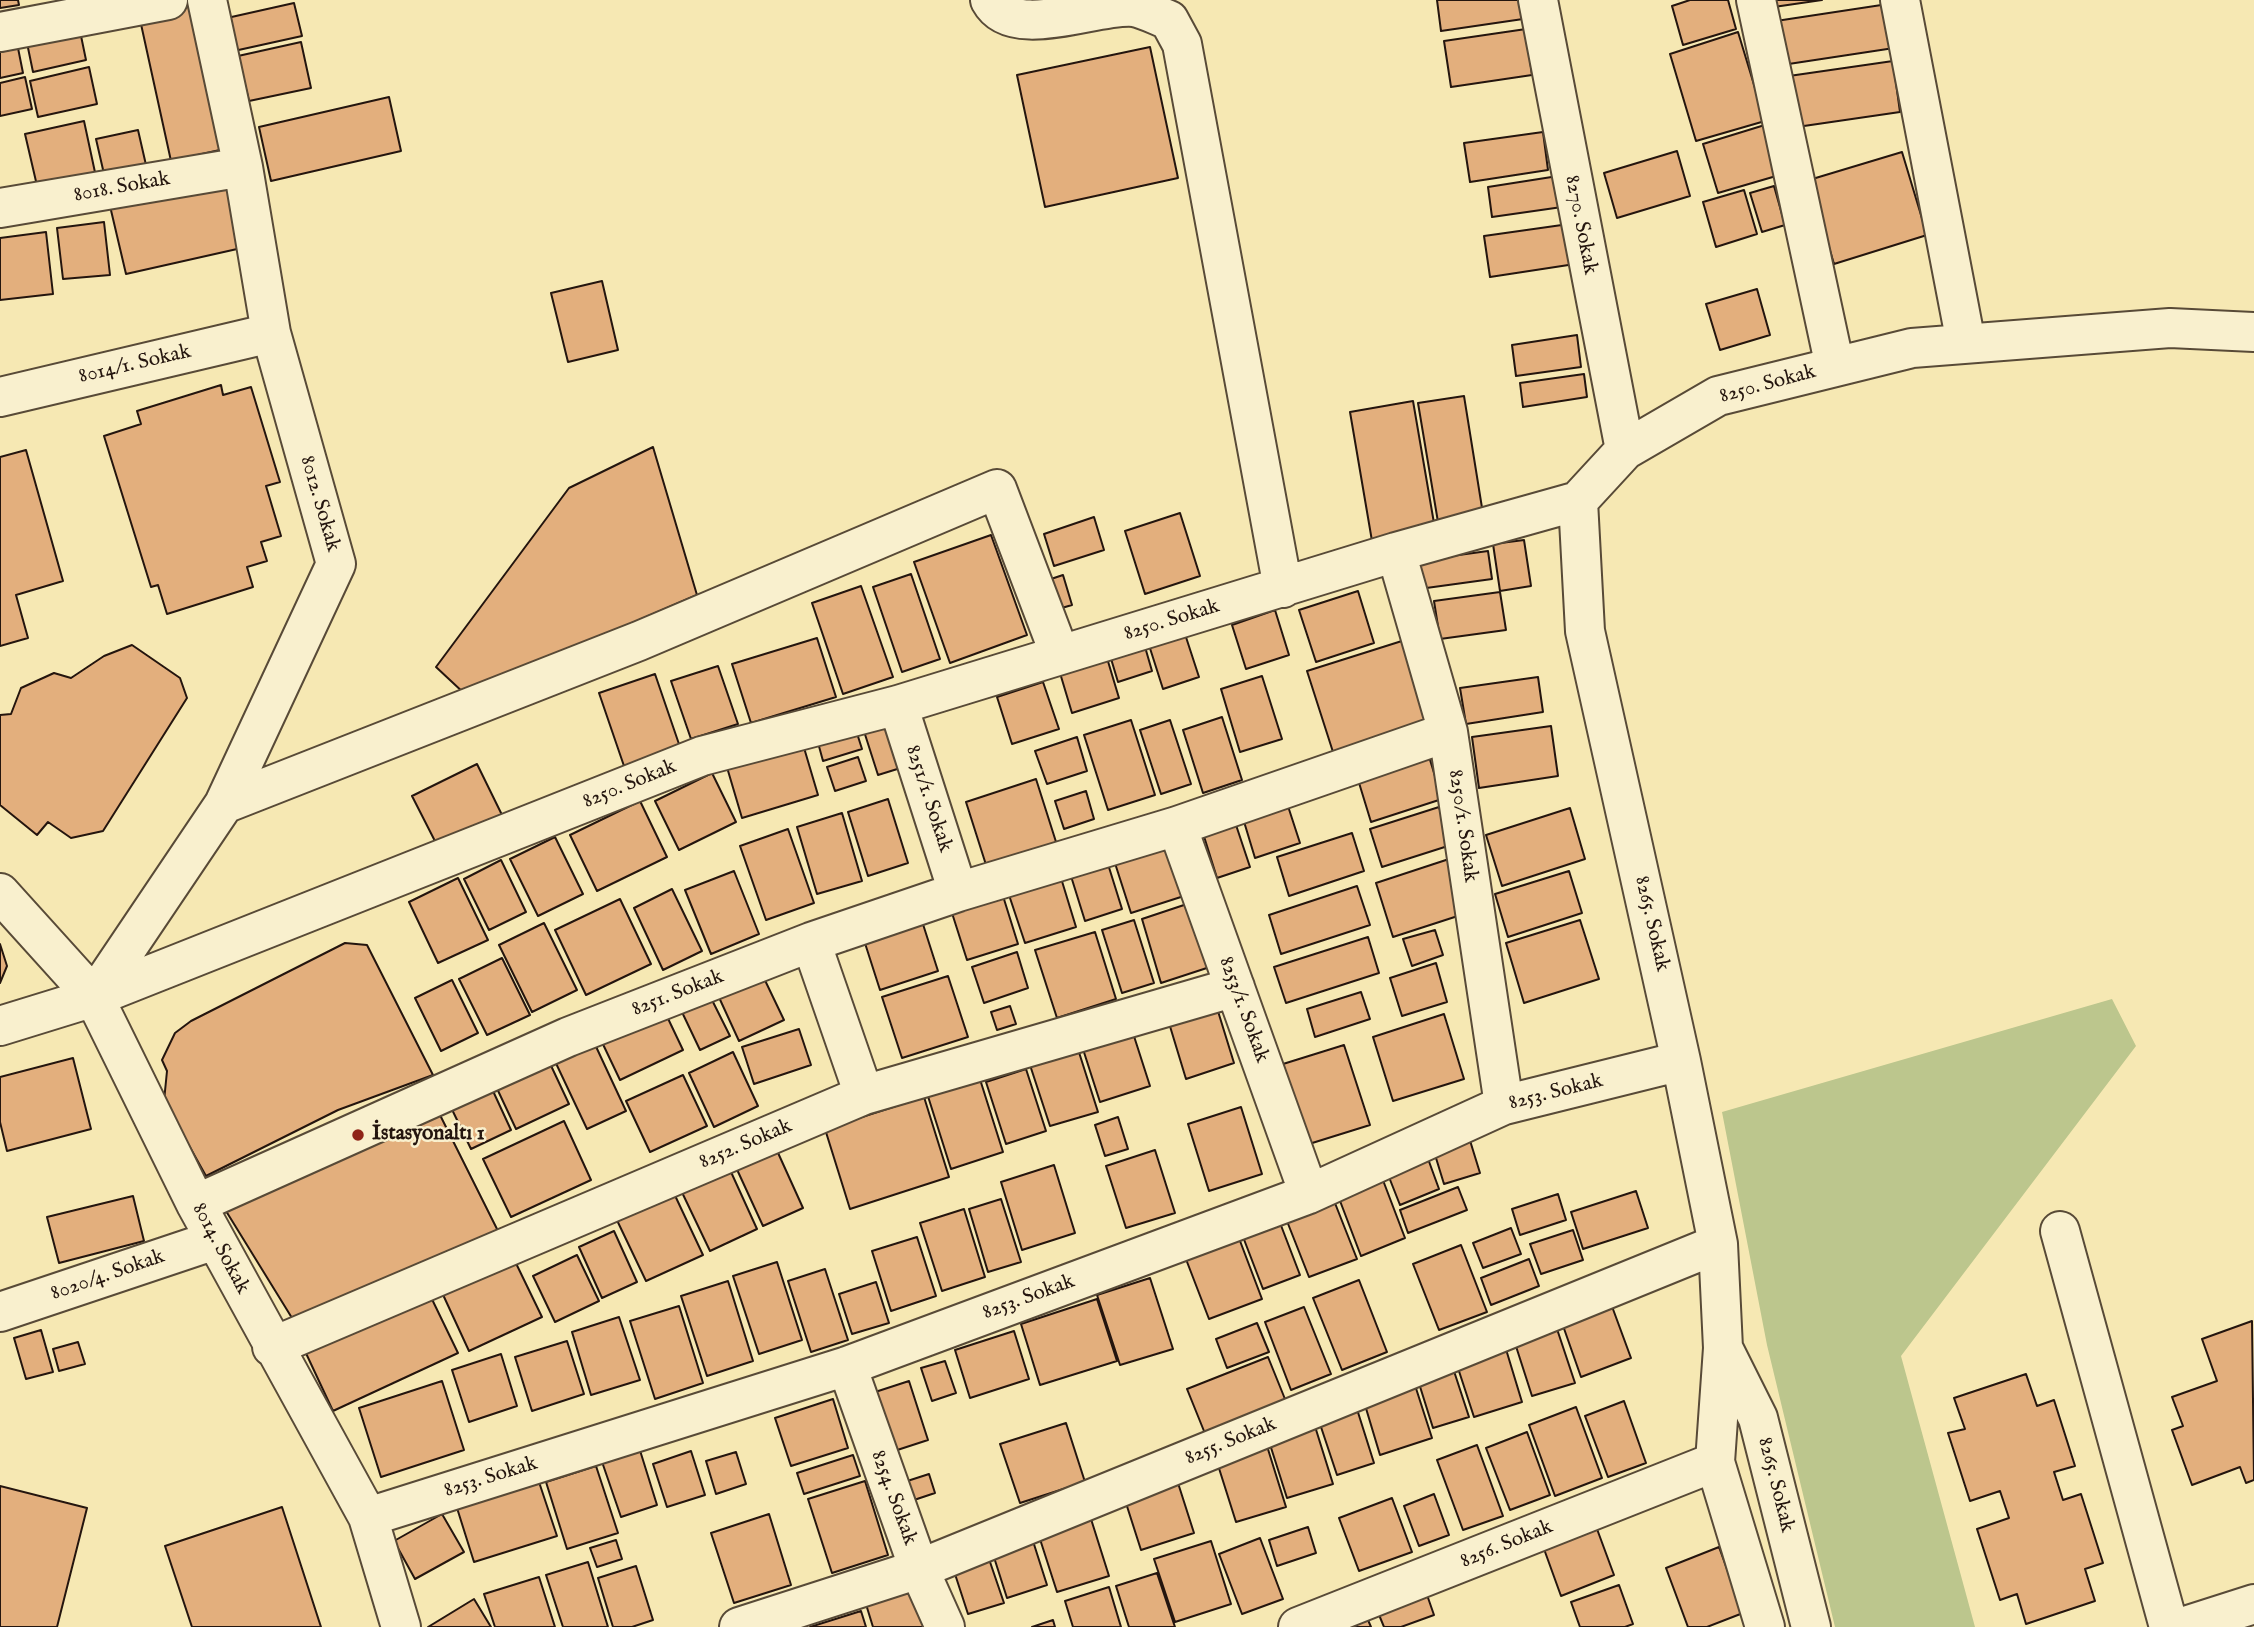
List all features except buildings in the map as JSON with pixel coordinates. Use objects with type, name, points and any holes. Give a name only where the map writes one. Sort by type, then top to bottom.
[{"type":"street","points":[[0,33],[168,0]]},
{"type":"street","name":"8012. Sokak","points":[[94,997],[224,803],[336,564],[271,334],[243,167],[208,0]]},
{"type":"street","points":[[990,0],[994,7],[1013,18],[1033,20],[1133,7],[1169,20],[1182,44],[1283,587]]},
{"type":"street","name":"8270. Sokak","points":[[1538,0],[1625,450]]},
{"type":"street","points":[[1756,0],[1835,367]]},
{"type":"street","points":[[1900,0],[1966,344]]},
{"type":"street","name":"8018. Sokak","points":[[0,208],[243,167]]},
{"type":"street","name":"8250. Sokak","points":[[0,1026],[94,997],[702,756],[898,705],[1396,552],[1578,501],[1625,450],[1718,396],[1912,348],[2170,328],[2254,332]]},
{"type":"street","name":"8014/1. Sokak","points":[[0,397],[271,334]]},
{"type":"street","points":[[224,803],[639,641],[998,489],[1060,655]]},
{"type":"street","name":"8265. Sokak","points":[[1578,501],[1586,631],[1681,1061],[1718,1244],[1723,1348],[1715,1462],[1758,1625]]},
{"type":"street","name":"8250/1. Sokak","points":[[1396,552],[1448,733],[1504,1105]]},
{"type":"street","name":"8251/1. Sokak","points":[[898,705],[958,892]]},
{"type":"street","name":"8251. Sokak","points":[[196,1204],[568,1037],[811,943],[958,892],[1177,827],[1448,733]]},
{"type":"street","name":"8253/1. Sokak","points":[[1177,827],[1309,1194]]},
{"type":"street","name":"8014. Sokak","points":[[0,893],[94,997],[196,1204],[272,1347],[368,1517],[401,1627]]},
{"type":"street","points":[[811,943],[864,1095]]},
{"type":"street","name":"8252. Sokak","points":[[272,1347],[864,1095],[1235,987]]},
{"type":"street","name":"8253. Sokak","points":[[368,1517],[847,1366],[1309,1194],[1504,1105],[1681,1061]]},
{"type":"street","points":[[2060,1231],[2169,1627]]},
{"type":"street","name":"8020/4. Sokak","points":[[0,1312],[215,1240]]},
{"type":"street","name":"8255. Sokak","points":[[739,1627],[919,1569],[1718,1244]]},
{"type":"street","name":"8265. Sokak","points":[[1723,1348],[1758,1418],[1811,1627]]},
{"type":"street","name":"8254. Sokak","points":[[847,1366],[919,1569],[945,1627]]},
{"type":"street","name":"8256. Sokak","points":[[1298,1627],[1715,1462]]},
{"type":"street","points":[[2182,1627],[2254,1604]]},
{"type":"green space","points":[[2112,999],[2136,1046],[1901,1356],[1975,1627],[1835,1627],[1767,1345],[1722,1112]]},
{"type":"place","name":"İstasyonaltı 1","points":[[358,1135]]}]
